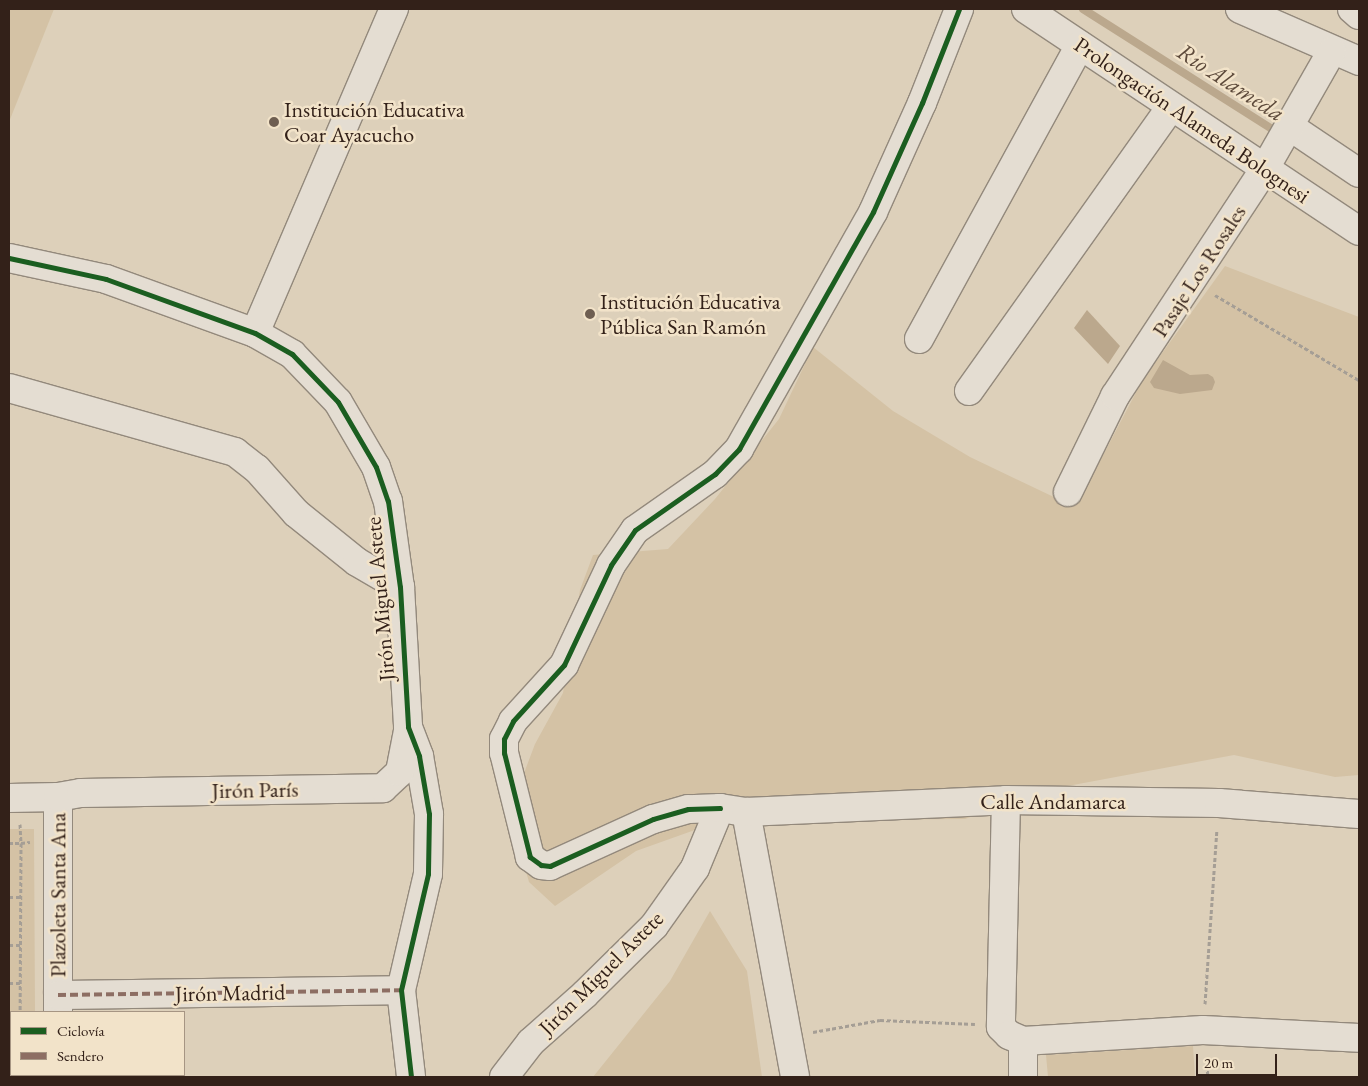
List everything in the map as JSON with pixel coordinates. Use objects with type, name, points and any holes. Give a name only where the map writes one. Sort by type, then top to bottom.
[{"type":"street","points":[[255,333],[394,9]]},
{"type":"street","points":[[795,1077],[746,812],[720,808],[688,809],[653,819],[550,866],[541,865],[530,857],[504,753],[504,739],[513,722],[564,665],[611,565],[636,530],[715,474],[739,449],[754,425],[873,212],[922,104],[959,9]]},
{"type":"street","name":"Prolongación Alameda Bolognesi","points":[[1026,9],[1171,107],[1268,164],[1359,231]]},
{"type":"street","points":[[1244,9],[1332,51],[1359,60]]},
{"type":"street","points":[[1352,9],[1359,15]]},
{"type":"street","points":[[919,339],[1080,45]]},
{"type":"street","name":"Pasaje Los Rosales","points":[[1068,492],[1115,396],[1193,282],[1268,164],[1332,51]]},
{"type":"street","points":[[969,391],[1171,107]]},
{"type":"street","points":[[1288,130],[1359,173]]},
{"type":"street","name":"Jirón Miguel Astete","points":[[9,258],[106,279],[255,333],[292,354],[338,402],[376,467],[388,502],[400,587],[408,727],[419,756],[429,814],[428,874],[401,990],[410,1077]]},
{"type":"street","points":[[9,388],[235,452],[257,469],[296,512],[356,562],[400,587]]},
{"type":"street","name":"Jirón París","points":[[58,797],[81,793],[382,788],[400,772],[408,727]]},
{"type":"street","name":"Plazoleta Santa Ana","points":[[9,798],[58,797],[58,1004]]},
{"type":"street","points":[[1006,800],[1012,1034],[1023,1077]]},
{"type":"street","name":"Calle Andamarca","points":[[746,812],[1006,800],[1219,803],[1359,814]]},
{"type":"street","name":"Jirón Miguel Astete","points":[[504,1077],[532,1042],[586,994],[654,926],[696,868],[720,808]]},
{"type":"street","name":"Jirón Madrid","points":[[58,1004],[401,990]]},
{"type":"street","points":[[1012,1034],[1203,1030],[1359,1038]]},
{"type":"path","points":[[1193,282],[1359,380]]},
{"type":"path","points":[[1203,1030],[1219,803]]},
{"type":"path","points":[[9,843],[20,843],[20,1011]]},
{"type":"path","points":[[9,897],[20,897]]},
{"type":"path","points":[[9,945],[20,945]]},
{"type":"path","points":[[9,983],[20,983]]},
{"type":"path","points":[[788,1037],[880,1020],[922,1020],[1012,1034]]},
{"type":"shaded area","points":[[9,9],[54,9],[9,122]]},
{"type":"shaded area","points":[[1225,266],[1359,317],[1359,775],[1335,777],[1234,755],[1046,790],[965,819],[720,821],[636,851],[555,906],[529,882],[509,813],[535,744],[563,693],[580,590],[593,555],[668,549],[715,499],[779,419],[813,347],[893,411],[970,457],[1058,499],[1078,503],[1142,381]]},
{"type":"shaded area","points":[[1087,310],[1120,346],[1108,364],[1074,328]]},
{"type":"shaded area","points":[[1163,360],[1190,375],[1208,374],[1213,377],[1215,382],[1212,390],[1180,394],[1154,388],[1150,382]]},
{"type":"shaded area","points":[[9,829],[34,829],[35,1011],[10,1011],[10,1076],[35,1077],[9,1077]]},
{"type":"shaded area","points":[[710,911],[747,971],[762,1077],[593,1077],[670,981]]},
{"type":"shaded area","points":[[1193,1046],[1195,1077],[1048,1077],[1046,1055]]},
{"type":"waterway","name":"Rio Alameda","points":[[1083,9],[1280,134]]},
{"type":"marked path","points":[[58,995],[401,990]]},
{"type":"cycle path","points":[[720,808],[688,809],[653,819],[550,866],[541,865],[530,857],[504,753],[504,739],[513,721],[564,665],[611,565],[635,530],[715,474],[739,449],[873,212],[922,103],[959,9]]},
{"type":"cycle path","points":[[9,258],[106,279],[255,333],[292,354],[338,402],[376,467],[388,501],[400,587],[408,727],[419,756],[429,814],[428,874],[401,990],[411,1077]]},
{"type":"place","name":"Institución Educativa Coar Ayacucho","points":[[274,122]]},
{"type":"place","name":"Institución Educativa Pública San Ramón","points":[[590,314]]}]
